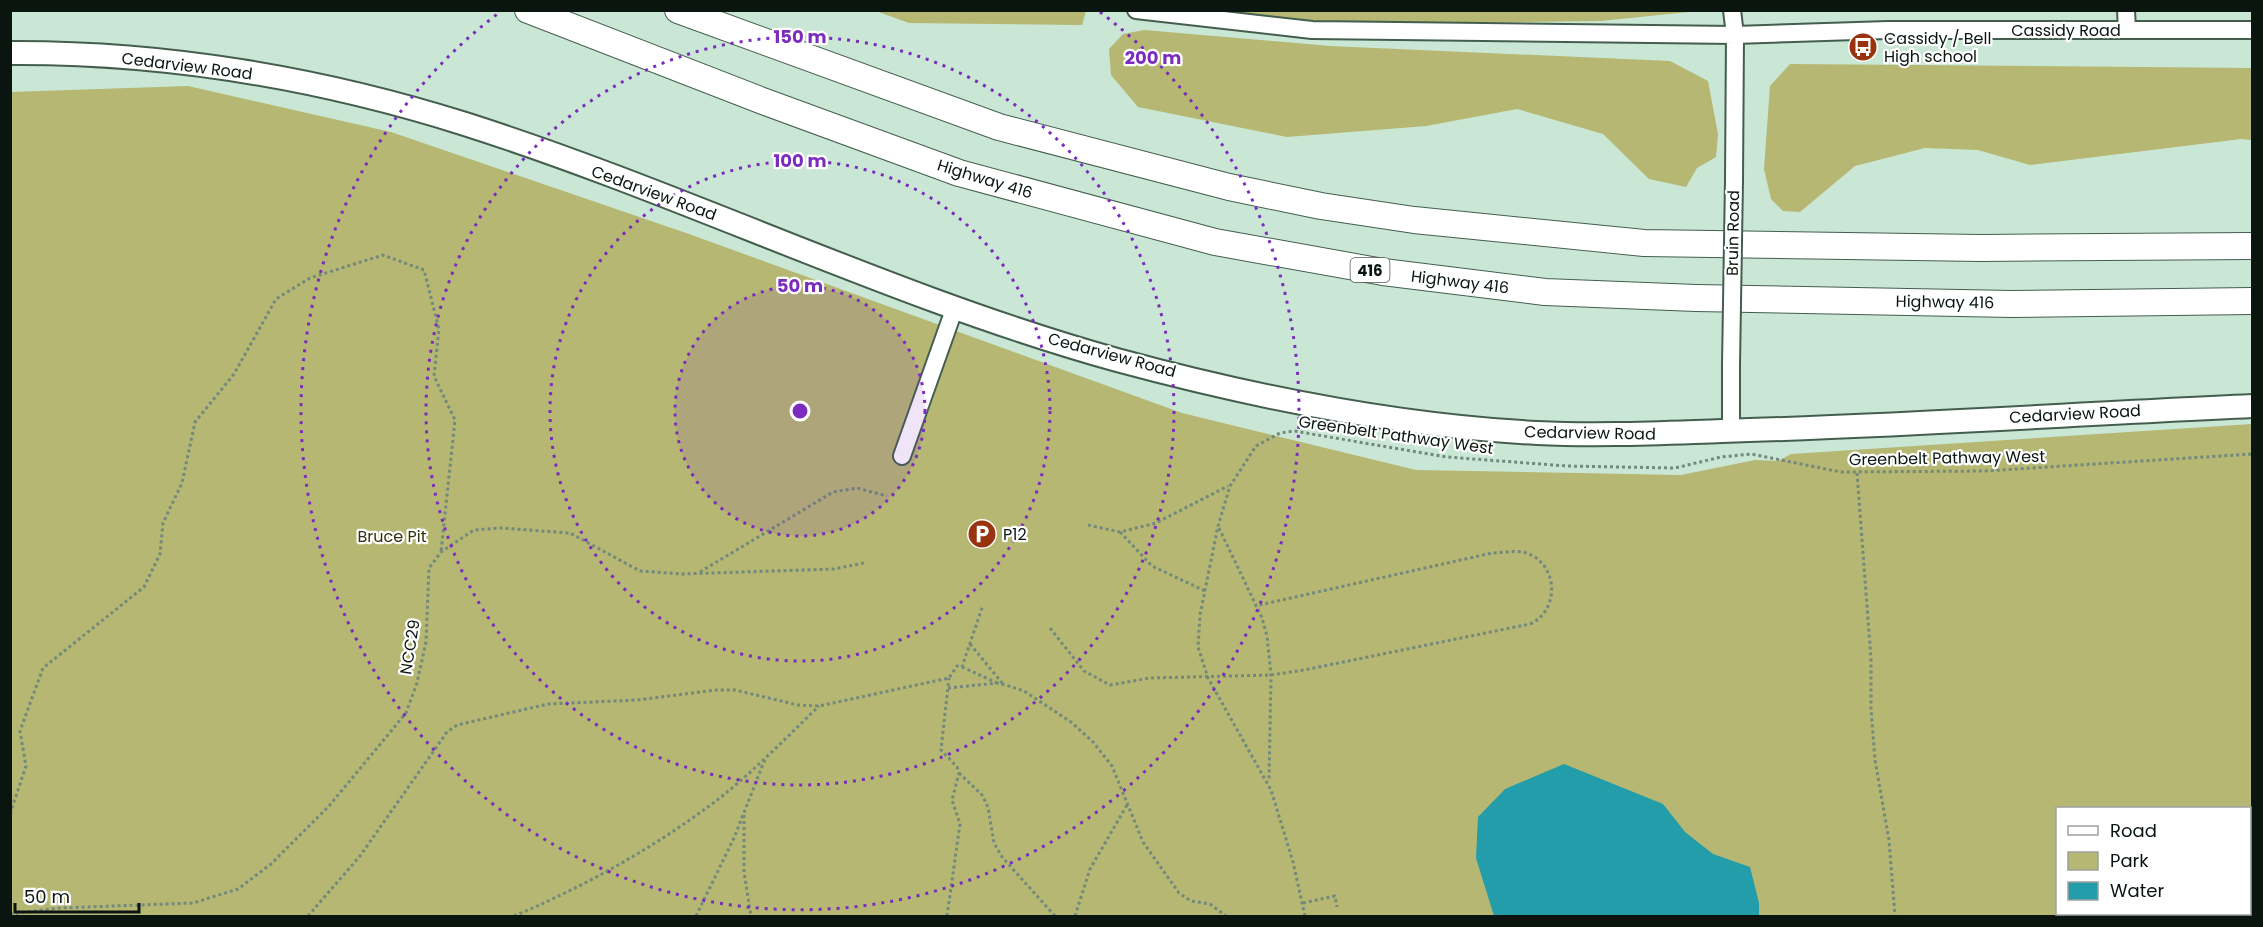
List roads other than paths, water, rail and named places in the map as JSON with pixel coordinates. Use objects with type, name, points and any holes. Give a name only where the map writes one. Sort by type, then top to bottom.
[{"type":"highway","name":"Highway 416","points":[[528,10],[749,96],[959,173],[1215,242],[1383,272],[1545,292],[1696,298],[2012,304],[2253,301]]},
{"type":"highway","points":[[678,10],[999,127],[1229,187],[1321,206],[1414,220],[1644,243],[1981,248],[2253,246]]},
{"type":"main road","name":"Cedarview Road","points":[[10,53],[167,61],[240,71],[359,95],[465,124],[607,174],[955,307],[1120,360],[1282,398],[1358,412],[1448,425],[1535,433],[1633,436],[1825,429],[2253,406]]},
{"type":"street","name":"Cassidy Road","points":[[1136,10],[1312,30],[1735,35],[1888,30],[2253,30]]},
{"type":"street","name":"Bruin Road","points":[[1731,431],[1735,35],[1732,10]]},
{"type":"street","points":[[2126,10],[2127,30]]},
{"type":"street","points":[[902,456],[955,307]]},
{"type":"water","points":[[1564,764],[1663,804],[1685,832],[1713,854],[1750,867],[1759,903],[1759,916],[1494,916],[1476,858],[1478,817],[1505,789]]},
{"type":"place","name":"Cassidy / Bell High school","points":[[1863,47]]},
{"type":"place","name":"P12","points":[[982,534]]},
{"type":"park label","name":"Bruce Pit","points":[[392,536]]}]
